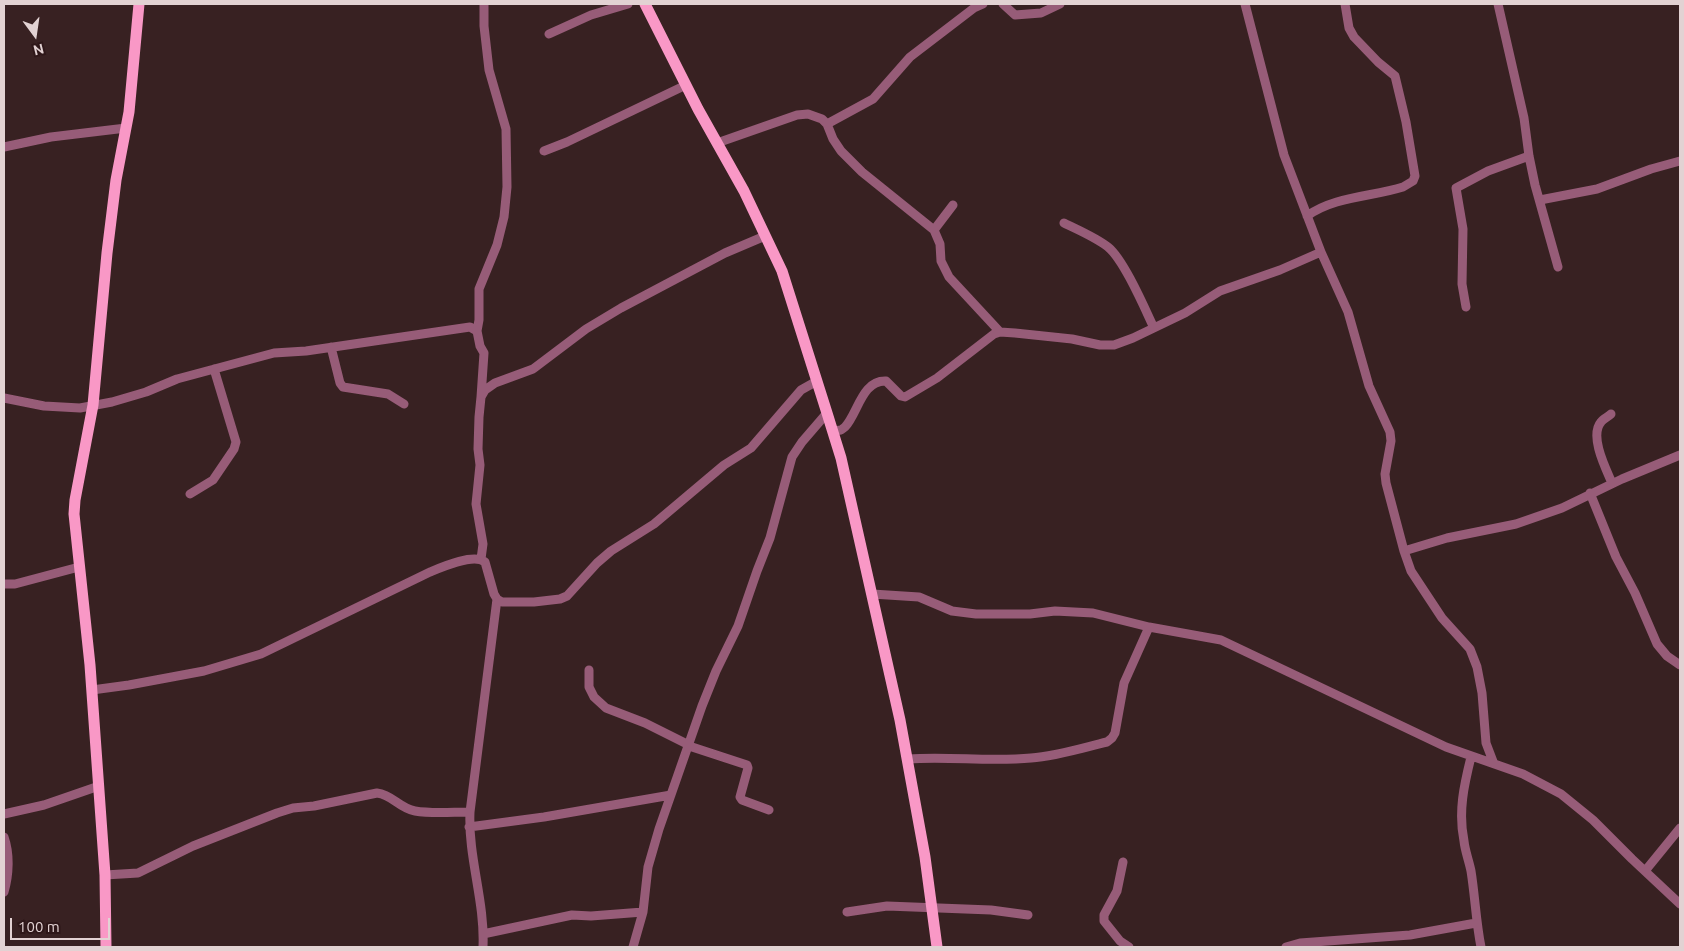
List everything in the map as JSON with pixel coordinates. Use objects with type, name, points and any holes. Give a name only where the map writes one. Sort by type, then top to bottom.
[{"type":"main road","points":[[106,947],[105,875],[92,690],[74,527],[74,500],[92,406],[107,253],[116,180],[129,112],[139,4]]},
{"type":"main road","points":[[645,4],[717,144],[744,191],[782,271],[828,413],[841,458],[908,759],[933,908],[937,947]]},
{"type":"street","points":[[484,4],[484,26],[489,70],[506,129],[508,187],[504,217],[497,245],[479,289],[477,331],[480,346],[484,353],[478,449],[480,465],[476,504],[482,544],[481,559],[486,565],[497,599],[502,602],[534,602],[560,600],[567,596],[597,564],[654,524],[724,465],[751,448],[801,390],[817,381]]},
{"type":"street","points":[[549,34],[591,15],[628,4]]},
{"type":"street","points":[[827,124],[873,99],[910,57],[974,8],[983,4]]},
{"type":"street","points":[[1003,4],[1016,15],[1041,12],[1060,4]]},
{"type":"street","points":[[1245,4],[1284,155],[1321,252],[1348,312],[1369,386],[1390,432],[1391,441],[1385,474],[1386,483],[1404,551],[1412,571],[1429,599],[1442,618],[1470,649],[1477,667],[1482,692],[1486,743],[1494,764]]},
{"type":"street","points":[[1307,216],[1313,211],[1336,203],[1403,187],[1413,181],[1415,176],[1406,122],[1395,76],[1378,62],[1354,37],[1345,4]]},
{"type":"street","points":[[1498,4],[1524,118],[1529,156],[1558,267]]},
{"type":"street","points":[[544,152],[686,85]]},
{"type":"street","points":[[717,144],[797,115],[815,115],[827,124],[842,150],[862,172],[934,230],[940,244],[941,261],[949,277],[1000,332]]},
{"type":"street","points":[[4,147],[51,137],[126,128]]},
{"type":"street","points":[[1466,307],[1462,284],[1463,229],[1456,188],[1488,171],[1529,156]]},
{"type":"street","points":[[1540,200],[1596,188],[1651,168],[1680,161]]},
{"type":"street","points":[[934,230],[953,205]]},
{"type":"street","points":[[1064,223],[1108,247],[1115,255],[1136,291],[1154,328]]},
{"type":"street","points":[[481,397],[484,390],[490,386],[533,369],[586,330],[621,308],[725,253],[765,236]]},
{"type":"street","points":[[833,430],[841,430],[846,427],[865,393],[875,383],[886,381],[901,396],[905,397],[937,378],[988,338],[1000,332],[1100,345],[1114,345],[1185,313],[1220,291],[1280,270],[1321,252]]},
{"type":"street","points":[[4,398],[64,408],[80,408],[146,392],[177,379],[274,353],[331,347],[453,328],[470,327],[477,331]]},
{"type":"street","points":[[331,347],[343,387],[348,390],[388,394],[404,404]]},
{"type":"street","points":[[190,494],[214,480],[234,449],[236,442],[214,368]]},
{"type":"street","points":[[483,377],[504,380]]},
{"type":"street","points":[[633,947],[643,912],[648,867],[671,795],[702,706],[716,671],[738,626],[770,538],[792,457],[802,442],[828,413]]},
{"type":"street","points":[[1611,414],[1600,423],[1596,434],[1601,457],[1612,483]]},
{"type":"street","points":[[1404,551],[1447,538],[1516,524],[1562,508],[1612,483],[1680,455]]},
{"type":"street","points":[[1590,493],[1616,557],[1635,593],[1657,644],[1667,656],[1680,665]]},
{"type":"street","points":[[92,690],[173,678],[260,654],[430,572],[458,562],[481,559]]},
{"type":"street","points":[[4,584],[15,584],[79,567]]},
{"type":"street","points":[[872,594],[919,598],[952,611],[976,614],[1030,614],[1055,611],[1093,613],[1150,627],[1221,640],[1446,748],[1523,774],[1561,794],[1594,820],[1645,872],[1680,904]]},
{"type":"street","points":[[483,947],[482,906],[469,827],[497,599]]},
{"type":"street","points":[[908,759],[1031,758],[1069,752],[1107,742],[1115,732],[1124,682],[1150,627]]},
{"type":"street","points":[[589,670],[589,687],[594,697],[606,708],[645,723],[689,745],[747,765],[748,768],[740,796],[745,803],[769,810]]},
{"type":"street","points":[[1471,757],[1463,792],[1461,816],[1481,947]]},
{"type":"street","points":[[4,814],[44,805],[98,786]]},
{"type":"street","points":[[105,875],[138,873],[193,846],[277,813],[294,808],[314,806],[376,793],[387,794],[399,805],[414,811],[470,812]]},
{"type":"street","points":[[469,827],[544,817],[671,795]]},
{"type":"street","points":[[1645,872],[1680,828]]},
{"type":"street","points":[[4,837],[8,862],[8,879],[4,892]]},
{"type":"street","points":[[1123,862],[1117,891],[1104,915],[1104,921],[1120,941],[1128,947]]},
{"type":"street","points":[[847,912],[887,906],[991,910],[1028,915]]},
{"type":"street","points":[[483,934],[572,915],[591,916],[643,912]]},
{"type":"street","points":[[1286,947],[1300,943],[1410,935],[1476,924]]}]
